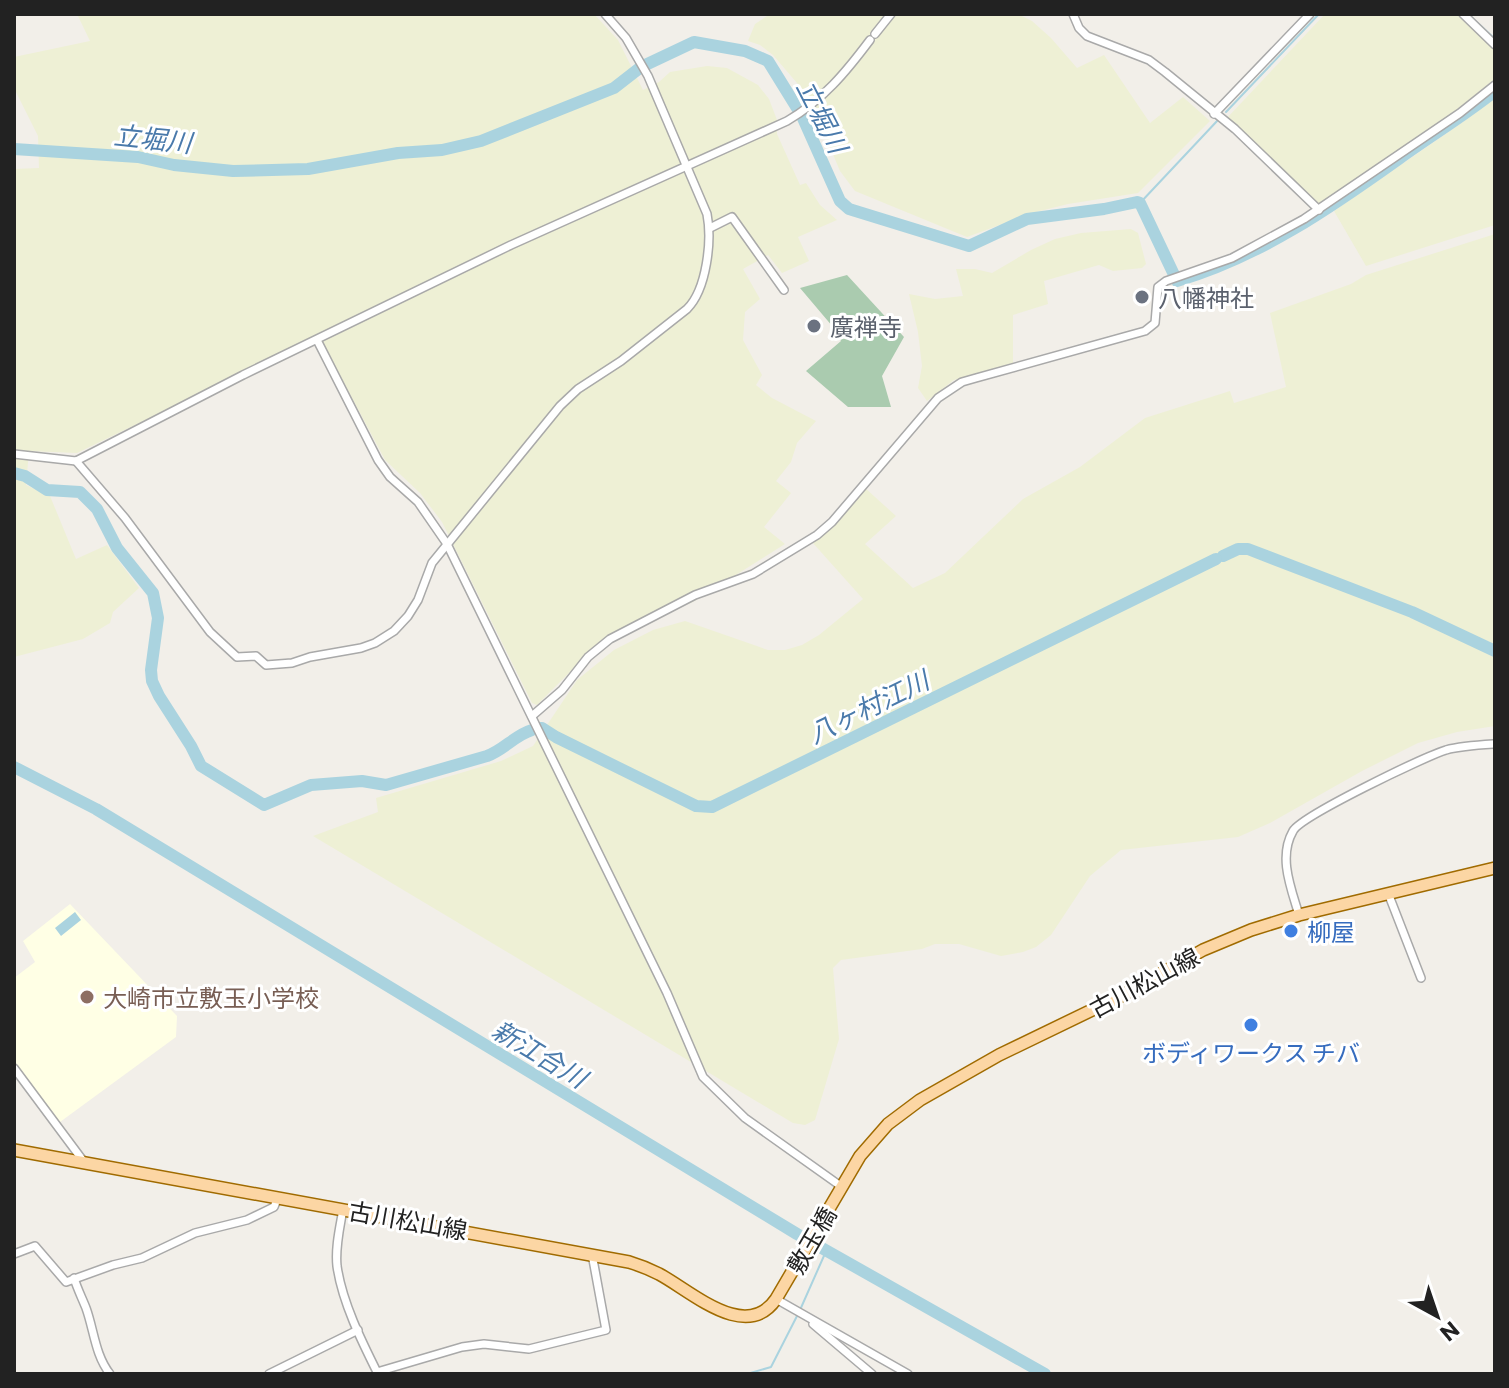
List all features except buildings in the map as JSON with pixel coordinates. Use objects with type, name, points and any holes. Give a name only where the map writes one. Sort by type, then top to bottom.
[{"type":"main road","name":"古川松山線","points":[[842,1187],[875,1137],[920,1100],[999,1055],[1121,996],[1203,950],[1269,923],[1495,868]]},
{"type":"main road","name":"古川松山線","points":[[14,1150],[629,1262],[657,1272],[727,1314],[754,1317],[771,1307],[778,1296]]},
{"type":"main road","name":"敷玉橋","points":[[778,1296],[842,1187]]},
{"type":"street","points":[[76,461],[125,518],[216,638],[237,657],[256,656],[266,665],[292,663],[361,648],[394,631],[418,600],[432,563],[560,406],[694,302],[700,290],[711,237],[707,214],[637,55],[605,14]]},
{"type":"street","points":[[14,454],[76,461],[511,245],[787,121],[808,109],[837,83],[891,14]]},
{"type":"street","points":[[1073,14],[1079,28],[1087,36],[1149,60],[1235,129],[1319,210]]},
{"type":"street","points":[[1214,114],[1310,14]]},
{"type":"street","points":[[1463,14],[1495,45]]},
{"type":"street","points":[[532,716],[562,690],[588,657],[610,639],[695,595],[753,574],[817,535],[832,522],[938,398],[955,386],[1145,331],[1155,323],[1158,287],[1182,275],[1232,258],[1319,210],[1460,113],[1495,85]]},
{"type":"street","points":[[710,228],[732,217],[784,290]]},
{"type":"street","points":[[317,340],[378,460],[390,477],[418,502],[447,544],[667,993],[703,1077],[745,1118],[842,1187]]},
{"type":"street","points":[[1299,915],[1285,859],[1286,849],[1297,826],[1412,763],[1449,749],[1495,744]]},
{"type":"street","points":[[1388,893],[1421,978]]},
{"type":"street","points":[[14,1068],[84,1162]]},
{"type":"street","points":[[14,1254],[35,1246],[66,1282],[142,1258],[195,1233],[247,1220],[274,1207],[278,1197]]},
{"type":"street","points":[[343,1208],[337,1265],[358,1330],[378,1373],[462,1347],[484,1344],[529,1349],[606,1330],[592,1254]]},
{"type":"street","points":[[74,1278],[95,1344],[110,1374]]},
{"type":"street","points":[[778,1296],[872,1374]]},
{"type":"street","points":[[805,1317],[908,1374]]},
{"type":"street","points":[[269,1374],[358,1330]]},
{"type":"shaded area","points":[[77,14],[594,14],[618,40],[643,90],[670,72],[707,66],[727,68],[758,85],[769,99],[777,120],[777,134],[800,185],[806,183],[820,205],[837,220],[798,237],[809,261],[782,273],[768,255],[743,269],[760,299],[745,312],[743,340],[762,375],[756,385],[772,398],[816,421],[797,443],[791,462],[776,481],[791,493],[764,527],[785,544],[693,602],[647,621],[589,653],[537,705],[532,703],[442,522],[420,493],[385,460],[319,336],[77,453],[29,451],[26,485],[50,496],[76,559],[107,545],[139,588],[113,612],[110,623],[83,639],[14,657],[14,169],[39,168],[38,136],[14,88],[14,57],[90,41]]},
{"type":"shaded area","points":[[770,14],[1018,14],[1032,21],[1051,38],[1077,68],[1104,55],[1150,123],[1183,97],[1210,121],[1138,193],[1032,213],[967,237],[855,191],[840,171],[809,97],[773,55],[748,41],[755,24]]},
{"type":"shaded area","points":[[1325,14],[1458,14],[1495,49],[1495,79],[1449,116],[1320,205],[1226,119]]},
{"type":"shaded area","points":[[1495,95],[1495,225],[1366,266],[1334,211],[1463,122]]},
{"type":"shaded area","points":[[1131,229],[1138,233],[1146,264],[1142,268],[1113,271],[1099,265],[1044,281],[1048,304],[1013,315],[1013,363],[954,380],[927,401],[918,388],[922,366],[909,294],[935,299],[963,296],[956,269],[992,273],[1055,239],[1081,233]]},
{"type":"shaded area","points":[[1495,234],[1495,726],[1418,743],[1270,823],[1238,837],[1121,850],[1090,876],[1051,935],[1036,947],[1023,952],[1001,956],[959,944],[935,944],[922,949],[841,960],[833,968],[839,1039],[815,1120],[805,1125],[793,1123],[313,836],[378,812],[376,798],[501,761],[533,746],[577,680],[614,650],[653,630],[685,621],[768,650],[785,650],[802,645],[819,635],[863,599],[812,542],[839,521],[864,487],[896,516],[865,544],[913,588],[945,573],[1023,499],[1080,467],[1145,418],[1230,391],[1234,403],[1286,387],[1270,313],[1351,284],[1366,275]]},
{"type":"shaded area","points":[[847,275],[904,337],[882,376],[891,407],[848,407],[806,371],[841,341],[800,288]]},
{"type":"shaded area","name":"大崎市立敷玉小学校","points":[[70,904],[177,1016],[176,1037],[60,1122],[14,1061],[14,978],[35,962],[23,941]]},
{"type":"water","points":[[75,912],[81,920],[61,936],[55,928]]},
{"type":"waterway","points":[[1226,112],[1319,14]]},
{"type":"waterway","points":[[1468,14],[1495,39]]},
{"type":"waterway","name":"立堀川","points":[[14,149],[138,157],[174,165],[233,171],[308,169],[398,153],[442,150],[481,141],[614,88],[641,67],[694,42],[745,51],[768,61],[802,116],[840,201],[849,209],[969,246],[1027,219],[1137,202],[1177,281],[1208,271],[1294,229],[1495,91]]},
{"type":"waterway","points":[[1140,203],[1218,120]]},
{"type":"waterway","name":"八ヶ村江川","points":[[14,473],[47,490],[80,492],[97,509],[117,548],[153,593],[158,618],[151,670],[159,696],[201,766],[264,805],[311,785],[362,781],[386,785],[487,756],[532,730]]},
{"type":"waterway","name":"八ヶ村江川","points":[[1223,556],[1238,549],[1248,549],[1412,612],[1495,651]]},
{"type":"waterway","name":"八ヶ村江川","points":[[538,728],[696,806],[712,807],[1216,559]]},
{"type":"waterway","name":"新江合川","points":[[14,767],[96,809],[797,1234],[1045,1374]]},
{"type":"waterway","points":[[800,1310],[827,1249]]},
{"type":"waterway","points":[[747,1374],[771,1367],[797,1316]]},
{"type":"place","name":"八幡神社","points":[[1142,297]]},
{"type":"place","name":"廣禅寺","points":[[814,326]]},
{"type":"place","name":"柳屋","points":[[1291,931]]},
{"type":"place","name":"大崎市立敷玉小学校","points":[[87,997]]},
{"type":"place","name":"ボディワークス チバ","points":[[1251,1025]]}]
